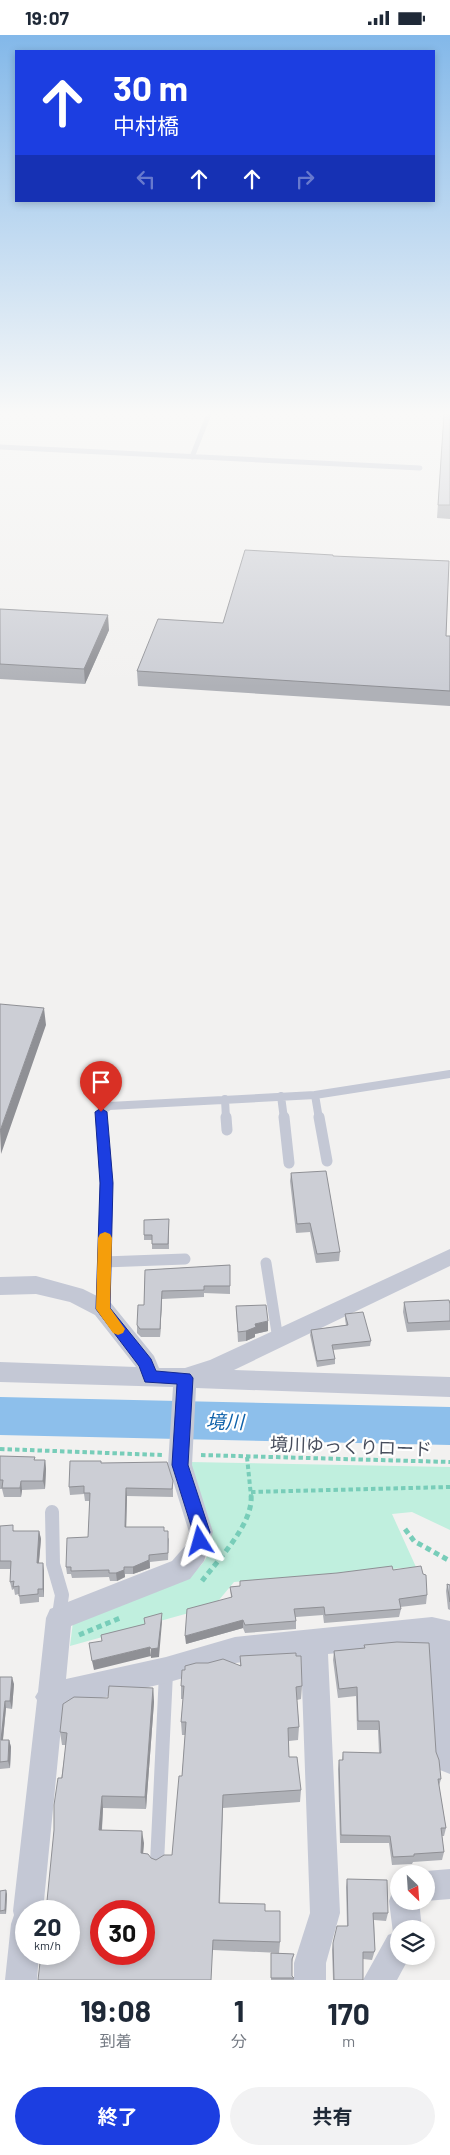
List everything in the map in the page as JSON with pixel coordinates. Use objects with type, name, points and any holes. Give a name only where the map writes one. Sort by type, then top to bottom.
[{"type":"street","points":[[184,1382],[450,1257]]},
{"type":"street","points":[[0,1286],[36,1285],[75,1295],[103,1309],[146,1363],[150,1377]]},
{"type":"street","points":[[0,1372],[150,1377],[184,1382],[450,1387]]},
{"type":"street","points":[[29,1900],[49,1697],[59,1618],[171,1576],[181,1570],[189,1563],[196,1552],[202,1532],[180,1465],[184,1382]]},
{"type":"street","points":[[49,1697],[166,1670],[235,1650],[432,1630],[447,1633],[441,1645],[450,1760]]},
{"type":"street","points":[[310,1980],[310,1963],[325,1913],[314,1642]]},
{"type":"street","points":[[435,1885],[450,1884]]},
{"type":"street","points":[[379,1980],[390,1961]]},
{"type":"street","points":[[20,1980],[22,1965]]},
{"type":"lane","points":[[103,1309],[106,1183],[101,1112],[109,1106],[315,1095],[450,1074]]},
{"type":"lane","points":[[315,1095],[327,1161]]},
{"type":"lane","points":[[281,1096],[289,1163]]},
{"type":"lane","points":[[225,1099],[227,1130]]},
{"type":"lane","points":[[104,1262],[185,1259]]},
{"type":"lane","points":[[266,1263],[277,1333],[282,1337]]},
{"type":"lane","points":[[52,1512],[53,1564],[62,1595],[59,1618]]},
{"type":"lane","points":[[157,1863],[166,1670]]},
{"type":"path","name":"境川ゆっくりロード","points":[[0,1449],[450,1462]]},
{"type":"path","points":[[251,1493],[450,1487]]},
{"type":"path","points":[[405,1529],[414,1541],[450,1561]]},
{"type":"green space","points":[[190,1462],[450,1467],[450,1530],[412,1512],[392,1514],[416,1567],[234,1582],[214,1606],[70,1646],[73,1622],[181,1582],[197,1570],[206,1558],[211,1546],[211,1533],[190,1471]]},
{"type":"building","points":[[245,550],[449,561],[446,636],[450,636],[450,691],[137,671],[158,619],[223,623]]},
{"type":"building","points":[[0,609],[108,615],[84,669],[0,664]]},
{"type":"building","points":[[0,1004],[44,1008],[0,1131]]},
{"type":"building","points":[[326,1171],[340,1252],[317,1254],[310,1223],[297,1224],[291,1173]]},
{"type":"building","points":[[169,1219],[168,1244],[152,1244],[152,1235],[144,1235],[144,1220]]},
{"type":"building","points":[[230,1265],[230,1286],[204,1286],[204,1290],[162,1291],[160,1329],[140,1329],[137,1325],[138,1305],[144,1305],[145,1270]]},
{"type":"building","points":[[449,1300],[450,1321],[408,1323],[404,1302]]},
{"type":"building","points":[[266,1305],[268,1321],[255,1324],[256,1327],[246,1331],[238,1332],[236,1306]]},
{"type":"building","points":[[363,1312],[371,1341],[332,1345],[335,1359],[317,1361],[311,1330],[348,1325],[345,1314]]},
{"type":"building","points":[[0,1456],[35,1457],[34,1460],[45,1460],[43,1481],[21,1481],[20,1488],[2,1488]]},
{"type":"building","points":[[70,1461],[101,1461],[101,1463],[167,1462],[173,1481],[172,1489],[126,1488],[125,1527],[164,1527],[164,1531],[168,1531],[168,1553],[149,1555],[149,1560],[133,1567],[124,1567],[124,1570],[116,1573],[109,1573],[109,1570],[71,1571],[71,1567],[66,1567],[67,1538],[88,1537],[90,1493],[84,1493],[84,1486],[69,1487]]},
{"type":"building","points":[[13,1525],[13,1531],[39,1531],[37,1563],[43,1563],[43,1589],[38,1589],[38,1594],[19,1596],[19,1586],[13,1587],[14,1581],[10,1582],[11,1561],[0,1561],[0,1526]]},
{"type":"building","points":[[392,1566],[393,1570],[421,1566],[423,1574],[426,1575],[427,1595],[399,1599],[401,1609],[325,1615],[324,1607],[294,1609],[296,1621],[245,1625],[243,1620],[185,1636],[187,1609],[232,1597],[230,1587],[240,1586],[240,1581],[337,1573]]},
{"type":"building","points":[[447,1584],[450,1585],[450,1602]]},
{"type":"building","points":[[162,1613],[158,1648],[151,1649],[150,1647],[92,1661],[89,1643],[102,1641],[101,1635],[145,1624],[144,1618]]},
{"type":"building","points":[[397,1642],[429,1643],[436,1752],[441,1779],[438,1779],[446,1828],[441,1828],[444,1852],[393,1857],[390,1836],[341,1835],[339,1760],[343,1760],[343,1752],[381,1753],[379,1721],[358,1721],[357,1687],[339,1689],[334,1651],[365,1648],[364,1645]]},
{"type":"building","points":[[296,1653],[296,1656],[301,1656],[302,1686],[296,1687],[299,1727],[288,1728],[289,1757],[297,1757],[301,1790],[223,1795],[219,1903],[265,1904],[265,1911],[280,1911],[280,1942],[213,1940],[211,1980],[38,1980],[40,1965],[80,1965],[80,1900],[47,1900],[54,1830],[54,1805],[58,1778],[62,1778],[67,1733],[60,1732],[63,1704],[74,1697],[108,1698],[109,1686],[153,1688],[145,1797],[102,1796],[99,1830],[142,1831],[141,1853],[148,1854],[156,1860],[164,1855],[172,1855],[179,1776],[182,1776],[186,1722],[181,1722],[184,1686],[181,1686],[182,1670],[185,1670],[185,1666],[196,1663],[208,1663],[223,1659],[241,1666],[240,1656]]},
{"type":"building","points":[[0,1677],[12,1677],[10,1701],[5,1701],[1,1740],[9,1740],[8,1761],[0,1762]]},
{"type":"building","points":[[347,1879],[387,1880],[388,1913],[373,1913],[375,1950],[374,1952],[363,1952],[363,1980],[334,1980],[333,1943],[337,1926],[348,1926]]},
{"type":"building","points":[[6,1890],[5,1910],[0,1911],[0,1891]]},
{"type":"building","points":[[271,1953],[294,1954],[292,1959],[292,1976],[294,1978],[271,1978]]},
{"type":"waterway","name":"境川","points":[[0,1416],[450,1426]]},
{"type":"slow traffic","points":[[105,1238],[103,1309],[118,1329]]},
{"type":"route","points":[[101,1112],[106,1183],[103,1309],[146,1363],[150,1377],[185,1378],[180,1465],[202,1532],[200,1541]]}]
